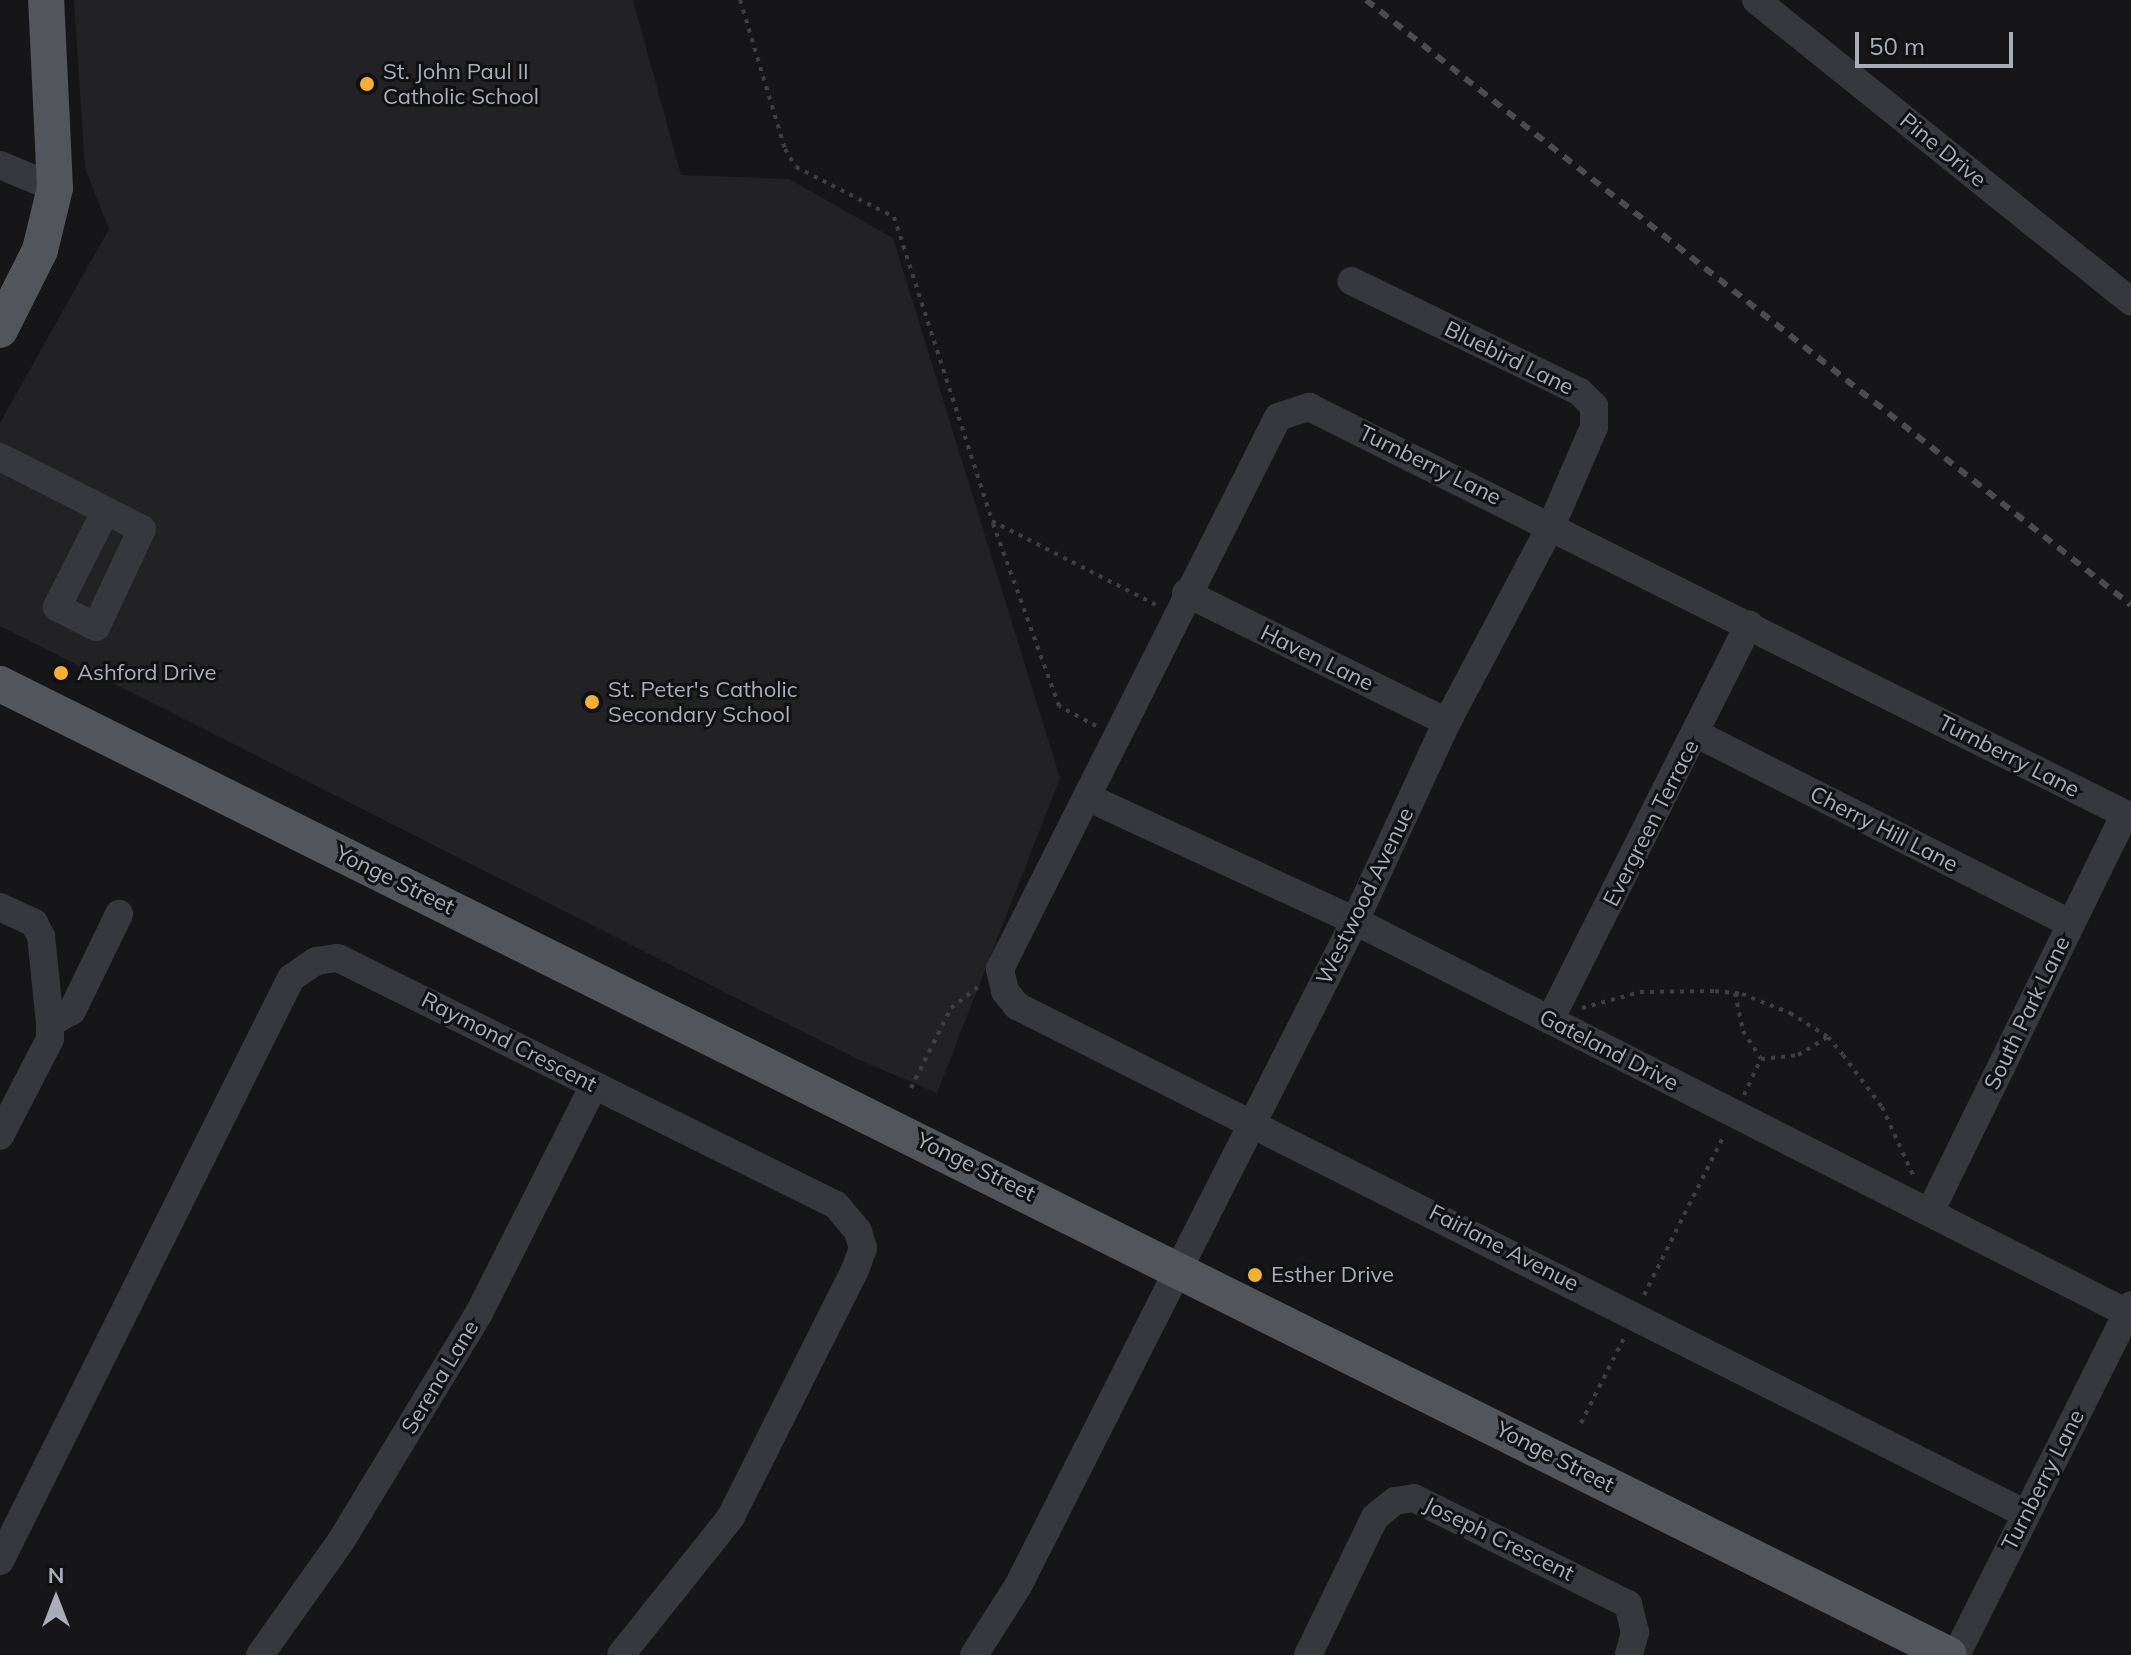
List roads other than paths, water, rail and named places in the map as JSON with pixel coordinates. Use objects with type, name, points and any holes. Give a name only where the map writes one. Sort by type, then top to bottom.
[{"type":"main road","points":[[0,330],[40,250],[55,188],[46,0]]},
{"type":"main road","name":"Yonge Street","points":[[0,684],[1178,1268],[1949,1655]]},
{"type":"street","name":"Pine Drive","points":[[1756,0],[2131,301]]},
{"type":"street","points":[[0,165],[55,188]]},
{"type":"street","name":"Bluebird Lane","points":[[1351,281],[1580,392],[1594,406],[1594,427],[1552,524]]},
{"type":"street","name":"Turnberry Lane","points":[[1000,969],[1186,593],[1278,417],[1309,407],[1552,524],[2128,816]]},
{"type":"street","points":[[0,457],[105,512]]},
{"type":"street","name":"Westwood Avenue","points":[[1178,1268],[1355,921],[1447,722],[1552,524]]},
{"type":"street","name":"Haven Lane","points":[[1186,593],[1447,722]]},
{"type":"street","name":"Evergreen Terrace","points":[[1550,1020],[1697,734],[1749,624]]},
{"type":"street","name":"Cherry Hill Lane","points":[[1697,734],[2071,924]]},
{"type":"street","name":"Gateland Drive","points":[[1087,797],[1355,921],[1930,1212],[2129,1309]]},
{"type":"street","name":"South Park Lane","points":[[1930,1212],[2071,924],[2128,816]]},
{"type":"street","points":[[0,907],[34,923],[41,936],[50,1023],[50,1039],[0,1136]]},
{"type":"street","points":[[50,1023],[72,1011],[119,914]]},
{"type":"street","name":"Raymond Crescent","points":[[0,1561],[299,971],[326,958],[350,962],[836,1205],[858,1231],[863,1248],[731,1517],[621,1655]]},
{"type":"street","name":"Fairlane Avenue","points":[[1000,969],[1005,991],[1017,1006],[1252,1121],[2026,1514]]},
{"type":"street","name":"Serena Lane","points":[[260,1655],[341,1541],[479,1313],[594,1085]]},
{"type":"street","points":[[974,1655],[1018,1586],[1178,1268]]},
{"type":"street","name":"Turnberry Lane","points":[[1956,1655],[2129,1309]]},
{"type":"street","name":"Joseph Crescent","points":[[1308,1655],[1375,1517],[1395,1501],[1414,1498],[1628,1604],[1635,1632],[1629,1655]]},
{"type":"railway","points":[[1366,0],[2131,605]]},
{"type":"place","name":"St. John Paul II Catholic School","points":[[367,84]]},
{"type":"place","name":"Ashford Drive","points":[[61,673]]},
{"type":"place","name":"St. Peter's Catholic Secondary School","points":[[592,702]]},
{"type":"place","name":"Esther Drive","points":[[1255,1275]]}]
